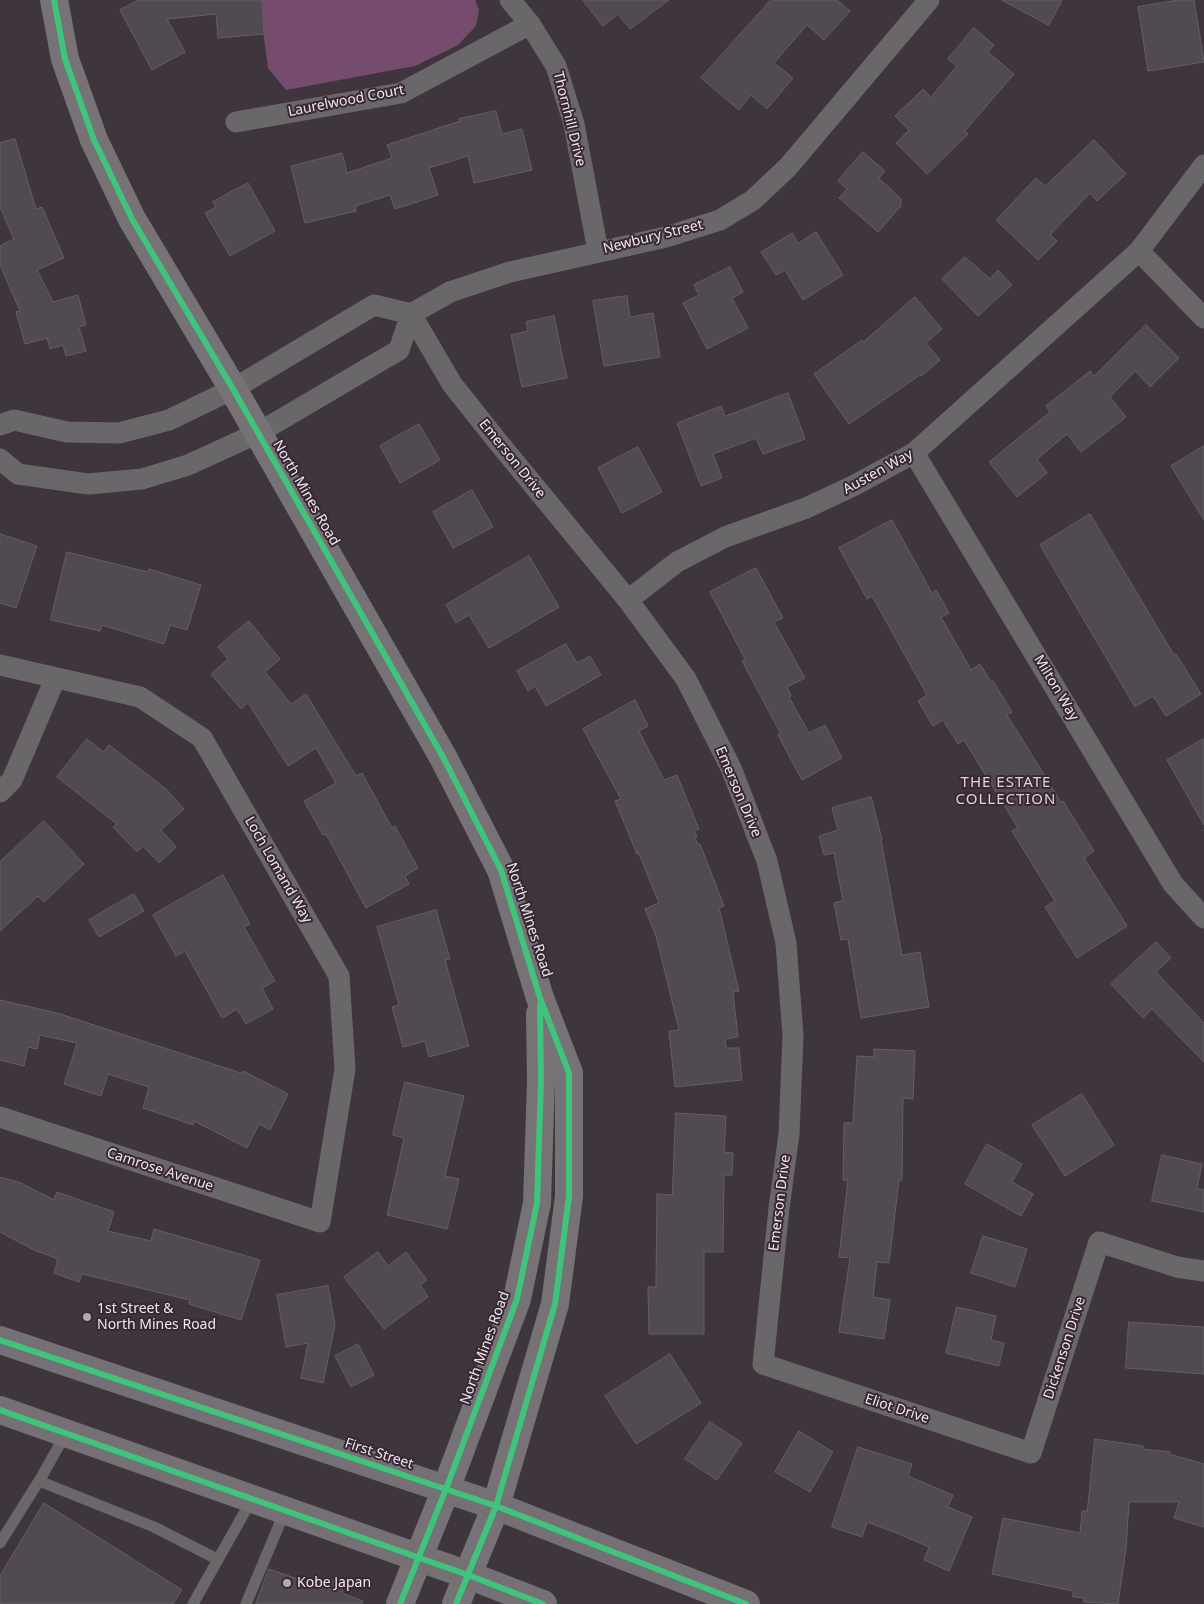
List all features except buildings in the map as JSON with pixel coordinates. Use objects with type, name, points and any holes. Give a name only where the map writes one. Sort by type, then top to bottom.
[{"type":"main road","name":"North Mines Road","points":[[54,0],[65,58],[94,140],[132,219],[233,389],[443,757],[501,870],[540,998],[569,1073],[569,1196],[555,1304],[496,1506],[456,1604]]},
{"type":"main road","name":"North Mines Road","points":[[400,1604],[446,1489],[517,1299],[537,1203],[541,1081],[540,998]]},
{"type":"main road","name":"First Street","points":[[0,1340],[496,1506],[746,1604]]},
{"type":"main road","points":[[0,1410],[468,1575],[543,1604]]},
{"type":"street","name":"Thornhill Drive","points":[[510,0],[530,24],[556,66],[571,116],[598,251]]},
{"type":"street","name":"Newbury Street","points":[[411,314],[450,292],[502,275],[598,251],[666,237],[720,220],[753,200],[788,167],[929,0]]},
{"type":"street","name":"Laurelwood Court","points":[[236,122],[401,94],[530,24]]},
{"type":"street","name":"Austen Way","points":[[628,600],[676,562],[725,537],[806,508],[853,486],[914,453],[1139,251],[1204,165]]},
{"type":"street","points":[[1139,251],[1204,318]]},
{"type":"street","points":[[0,425],[14,420],[67,432],[119,433],[169,420],[233,389],[374,304],[411,314],[399,350],[258,433],[188,465],[142,479],[88,484],[18,474],[0,459]]},
{"type":"street","name":"Emerson Drive","points":[[411,314],[452,384],[628,600],[686,679],[731,768],[767,861],[786,943],[793,1036],[789,1134],[778,1208],[763,1364]]},
{"type":"street","name":"Milton Way","points":[[914,453],[1173,884],[1204,918]]},
{"type":"street","name":"Loch Lomand Way","points":[[0,665],[140,698],[202,738],[339,976],[345,1069],[320,1222]]},
{"type":"street","points":[[0,792],[12,780],[55,679]]},
{"type":"street","name":"Camrose Avenue","points":[[0,1118],[320,1222]]},
{"type":"street","name":"Dickenson Drive","points":[[1031,1453],[1099,1242],[1177,1267],[1204,1271]]},
{"type":"street","name":"Eliot Drive","points":[[763,1364],[1031,1453]]},
{"type":"lane","points":[[0,1543],[39,1481],[66,1433]]},
{"type":"lane","points":[[39,1481],[154,1526],[217,1560]]},
{"type":"lane","points":[[192,1604],[252,1499]]},
{"type":"lane","points":[[246,1604],[285,1511]]},
{"type":"shaded area","points":[[259,0],[475,0],[479,10],[476,26],[458,45],[415,66],[286,90],[268,68]]},
{"type":"cycle path","points":[[54,0],[65,59],[94,140],[132,219],[233,389],[443,757],[501,870],[540,998],[569,1073],[569,1196],[555,1304],[496,1506],[456,1604]]},
{"type":"cycle path","points":[[400,1604],[446,1489],[517,1299],[537,1203],[541,1081],[540,1005]]},
{"type":"cycle path","points":[[0,1340],[496,1506],[746,1604]]},
{"type":"cycle path","points":[[0,1410],[468,1575],[543,1604]]},
{"type":"place","name":"1st Street & North Mines Road","points":[[87,1317]]},
{"type":"place","name":"Kobe Japan","points":[[287,1583]]},
{"type":"district","name":"THE ESTATE COLLECTION","points":[[1006,792]]}]
